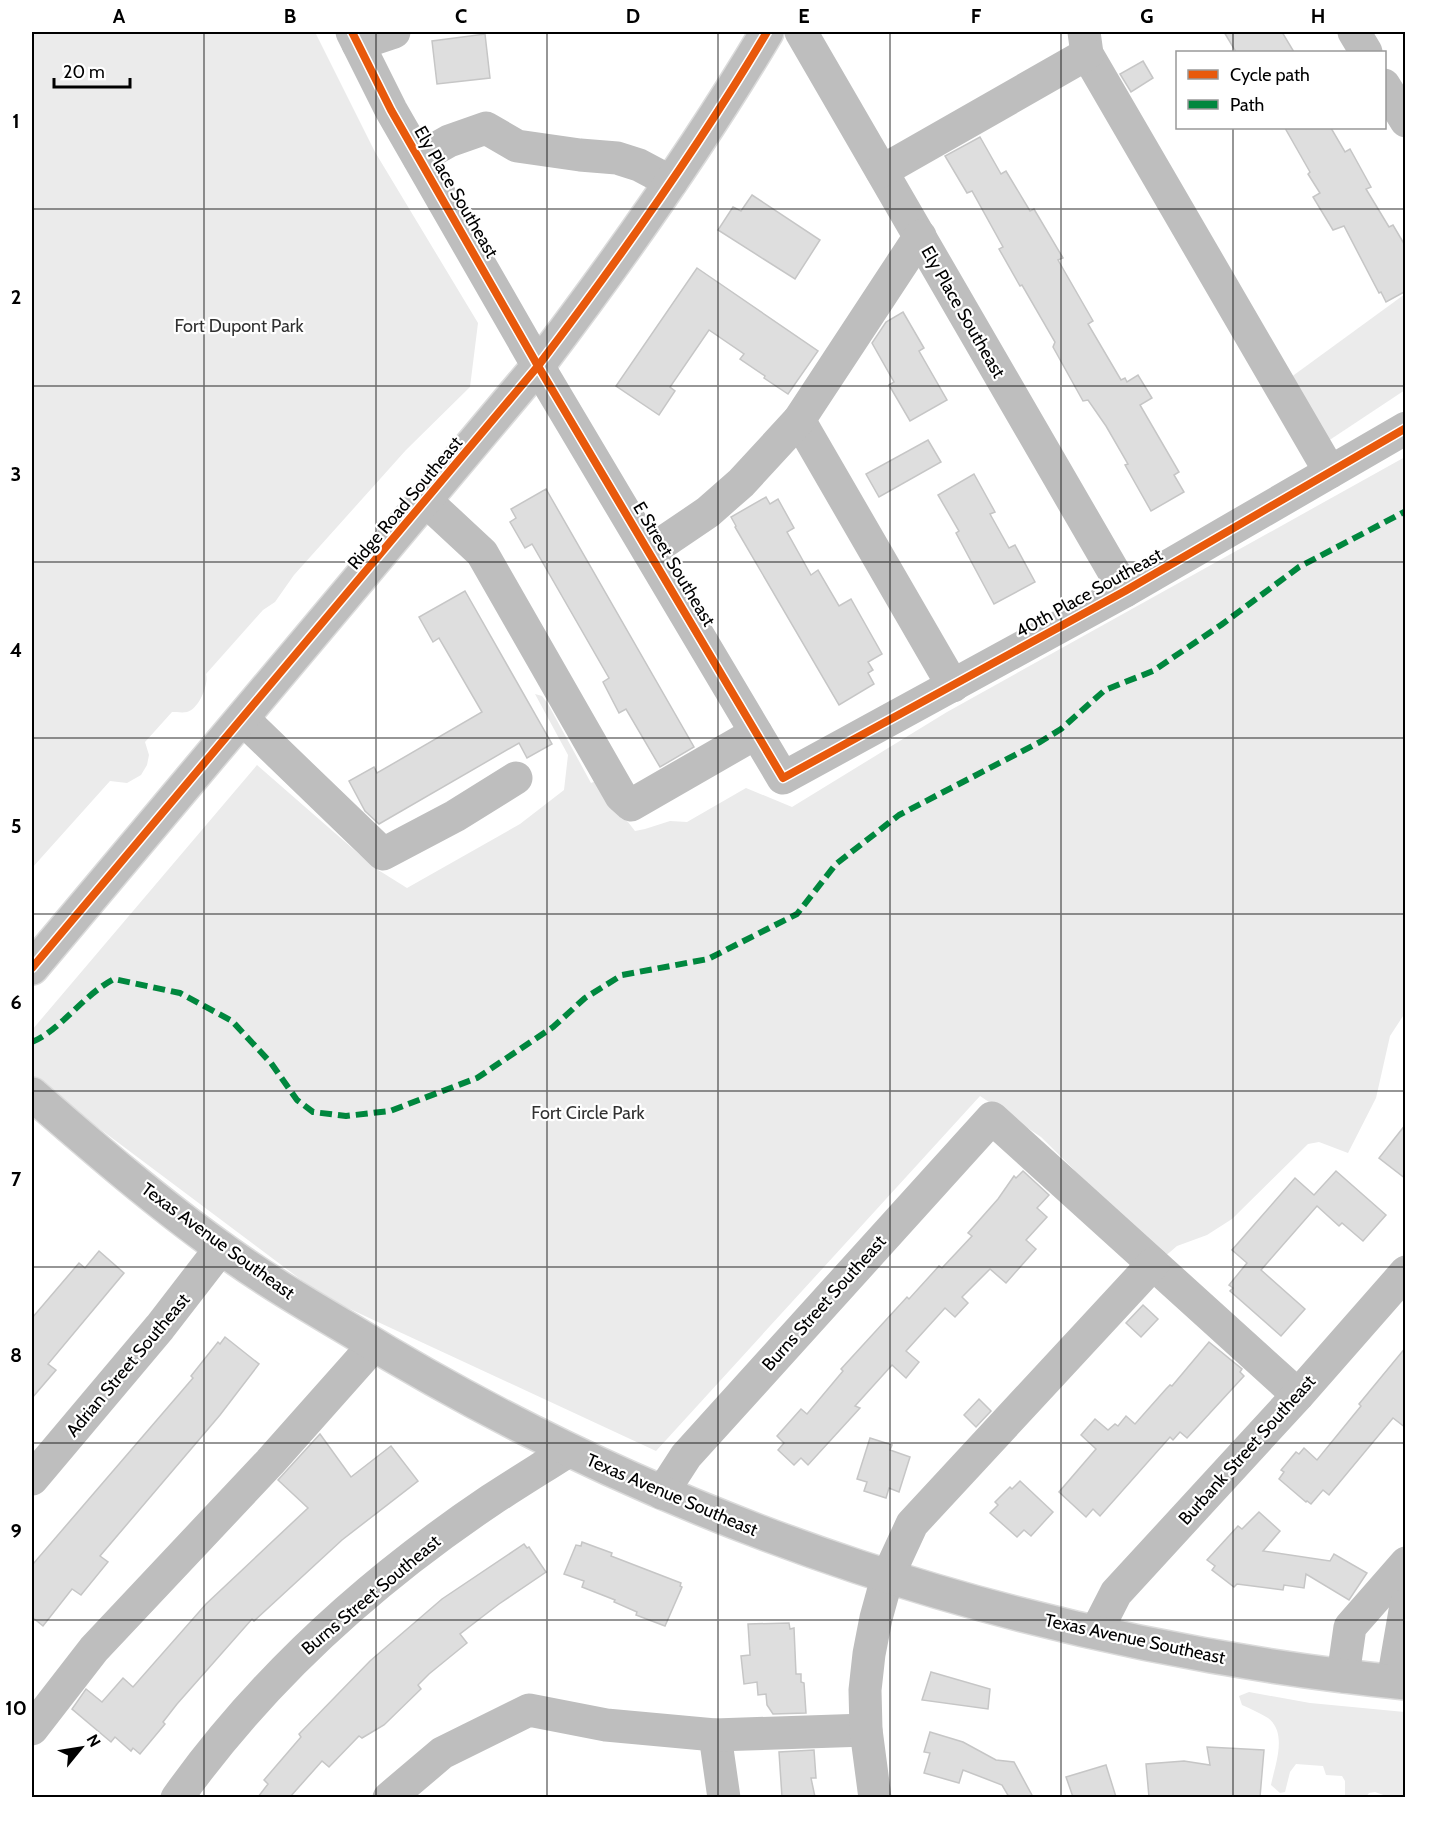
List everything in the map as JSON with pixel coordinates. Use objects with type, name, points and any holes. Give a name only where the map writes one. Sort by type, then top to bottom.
[{"type":"street","points":[[355,38],[394,32]]},
{"type":"street","name":"Ridge Road Southeast","points":[[32,968],[538,366],[593,295],[671,182],[767,32]]},
{"type":"street","name":"Ely Place Southeast","points":[[801,32],[1125,591]]},
{"type":"street","points":[[1354,32],[1365,51]]},
{"type":"street","name":"Ely Place Southeast","points":[[355,38],[391,110],[538,366]]},
{"type":"street","points":[[882,171],[1085,43],[1330,472]]},
{"type":"street","points":[[1386,88],[1406,122]]},
{"type":"street","points":[[419,158],[449,141],[486,128],[517,146],[617,158],[639,165],[671,182]]},
{"type":"street","points":[[649,552],[708,512],[741,483],[799,420],[920,236]]},
{"type":"street","name":"E Street Southeast","points":[[538,366],[783,778]]},
{"type":"street","points":[[799,420],[953,686]]},
{"type":"street","name":"40th Place Southeast","points":[[783,778],[1125,591],[1406,428]]},
{"type":"street","points":[[426,501],[482,553],[621,796],[631,805],[756,734]]},
{"type":"street","points":[[243,719],[383,854],[455,816],[516,778]]},
{"type":"street","name":"Texas Avenue Southeast","points":[[32,1094],[119,1169],[220,1248],[284,1290],[485,1409],[568,1451],[662,1493],[792,1545],[887,1578],[982,1605],[1096,1632],[1234,1660],[1399,1682]]},
{"type":"street","name":"Burns Street Southeast","points":[[662,1493],[686,1456],[992,1118],[1153,1264]]},
{"type":"street","name":"Adrian Street Southeast","points":[[32,1479],[160,1328],[220,1248]]},
{"type":"street","points":[[875,1797],[866,1730],[869,1654],[887,1578],[912,1524],[1153,1264],[1298,1395]]},
{"type":"street","name":"Burbank Street Southeast","points":[[1096,1632],[1116,1593],[1298,1395],[1406,1272]]},
{"type":"street","points":[[32,1729],[94,1649],[270,1462],[374,1345]]},
{"type":"street","name":"Burns Street Southeast","points":[[177,1797],[208,1756],[265,1691],[358,1601],[452,1528],[568,1451]]},
{"type":"street","points":[[1343,1676],[1350,1627],[1406,1563]]},
{"type":"street","points":[[1399,1682],[1406,1605]]},
{"type":"street","points":[[389,1797],[442,1753],[529,1710],[606,1725],[715,1735],[866,1730]]},
{"type":"street","points":[[715,1735],[724,1797]]},
{"type":"green space","name":"Fort Dupont Park","points":[[32,32],[315,32],[375,152],[478,323],[470,387],[406,450],[294,575],[275,602],[263,610],[206,674],[204,690],[195,706],[187,712],[172,712],[145,742],[149,755],[147,765],[141,775],[127,783],[110,781],[32,868]]},
{"type":"green space","points":[[1405,294],[1405,390],[1316,449],[1283,383]]},
{"type":"green space","name":"Fort Circle Park","points":[[1405,457],[1405,1013],[1390,1036],[1376,1098],[1348,1153],[1319,1142],[1308,1144],[1232,1219],[1207,1235],[1177,1246],[1163,1258],[1041,1137],[980,1096],[656,1451],[324,1297],[32,1078],[32,1030],[257,765],[375,868],[407,888],[520,824],[564,790],[568,755],[535,694],[542,696],[548,704],[591,783],[596,781],[635,831],[670,821],[687,822],[746,788],[792,807],[947,712]]},
{"type":"green space","points":[[1249,1692],[1310,1703],[1405,1712],[1405,1797],[1389,1797],[1375,1792],[1369,1793],[1366,1797],[1345,1797],[1345,1781],[1342,1776],[1326,1775],[1323,1766],[1296,1764],[1290,1772],[1285,1792],[1280,1793],[1271,1785],[1277,1759],[1279,1741],[1277,1732],[1274,1724],[1268,1718],[1242,1705],[1239,1696]]},
{"type":"building","points":[[1224,32],[1282,32],[1293,51],[1235,51]]},
{"type":"building","points":[[485,34],[490,78],[437,84],[432,41]]},
{"type":"building","points":[[1143,61],[1153,78],[1131,92],[1120,74]]},
{"type":"building","points":[[1286,129],[1332,129],[1345,152],[1350,149],[1371,187],[1366,189],[1389,227],[1393,225],[1406,247],[1406,291],[1386,302],[1344,226],[1333,230],[1313,197],[1320,193],[1308,174],[1310,172]]},
{"type":"building","points":[[980,137],[1001,174],[1006,171],[1030,211],[1034,209],[1063,258],[1058,260],[1093,321],[1088,324],[1121,380],[1125,378],[1127,382],[1138,375],[1152,398],[1140,405],[1179,472],[1174,475],[1184,492],[1151,511],[1106,426],[1088,400],[1083,401],[1053,347],[1055,342],[999,249],[1003,247],[972,191],[967,193],[945,156]]},
{"type":"building","points":[[752,195],[820,240],[795,279],[718,230],[733,207],[741,211]]},
{"type":"building","points":[[697,268],[818,351],[788,394],[740,359],[744,354],[709,330],[670,387],[675,391],[659,415],[616,386]]},
{"type":"building","points":[[903,312],[924,348],[919,351],[947,400],[910,421],[889,385],[894,382],[872,343],[886,322]]},
{"type":"building","points":[[928,440],[941,462],[879,497],[866,474]]},
{"type":"building","points":[[974,474],[995,512],[990,514],[1009,548],[1015,545],[1035,582],[994,604],[956,533],[959,531],[938,495]]},
{"type":"building","points":[[546,489],[694,747],[660,767],[626,709],[619,713],[603,682],[609,678],[532,544],[525,548],[510,522],[516,518],[511,509]]},
{"type":"building","points":[[766,497],[770,504],[778,499],[794,528],[787,532],[811,575],[818,570],[839,606],[851,599],[882,654],[868,662],[873,670],[868,673],[874,684],[839,705],[731,517]]},
{"type":"building","points":[[465,591],[552,744],[527,758],[519,743],[379,824],[365,811],[349,781],[374,767],[377,773],[482,712],[439,638],[433,642],[419,617]]},
{"type":"building","points":[[1406,1124],[1406,1179],[1379,1158]]},
{"type":"building","points":[[1023,1171],[1049,1195],[1037,1208],[1047,1217],[1026,1240],[1036,1249],[1006,1283],[990,1269],[962,1297],[968,1303],[955,1317],[945,1308],[906,1351],[919,1362],[906,1378],[892,1365],[855,1406],[860,1408],[808,1465],[801,1458],[794,1465],[778,1450],[784,1443],[777,1436],[801,1409],[807,1414],[843,1371],[841,1369],[907,1297],[909,1299],[939,1266],[942,1268],[972,1236],[968,1233],[998,1199],[1014,1176],[1016,1178]]},
{"type":"building","points":[[1336,1171],[1386,1215],[1363,1241],[1342,1223],[1339,1226],[1317,1206],[1261,1270],[1305,1309],[1281,1336],[1230,1291],[1233,1288],[1229,1285],[1247,1263],[1232,1250],[1295,1178],[1314,1195]]},
{"type":"building","points":[[99,1251],[124,1273],[48,1364],[56,1370],[32,1398],[32,1318],[79,1263],[85,1268]]},
{"type":"building","points":[[1143,1305],[1158,1319],[1141,1337],[1126,1323]]},
{"type":"building","points":[[225,1337],[259,1364],[220,1415],[100,1556],[108,1562],[81,1595],[72,1589],[43,1626],[32,1617],[33,1564],[193,1378],[191,1376],[218,1342],[220,1344]]},
{"type":"building","points":[[1209,1342],[1242,1369],[1240,1372],[1244,1376],[1187,1438],[1180,1432],[1173,1440],[1170,1437],[1100,1516],[1093,1509],[1086,1517],[1059,1492],[1096,1449],[1081,1435],[1095,1419],[1108,1430],[1115,1424],[1118,1426],[1126,1416],[1135,1424],[1166,1389],[1172,1386]]},
{"type":"building","points":[[1406,1347],[1406,1428],[1393,1418],[1329,1495],[1323,1490],[1311,1504],[1306,1502],[1279,1479],[1284,1472],[1281,1470],[1296,1452],[1299,1454],[1304,1448],[1317,1460]]},
{"type":"building","points":[[979,1399],[991,1411],[976,1427],[964,1415]]},
{"type":"building","points":[[320,1434],[351,1477],[391,1446],[418,1481],[342,1540],[254,1621],[252,1619],[177,1704],[163,1722],[165,1724],[140,1754],[133,1748],[131,1751],[115,1737],[111,1742],[72,1709],[86,1689],[102,1702],[123,1678],[133,1687],[206,1604],[308,1508],[278,1480]]},
{"type":"building","points":[[870,1438],[892,1445],[890,1450],[910,1457],[899,1492],[889,1488],[886,1498],[864,1491],[867,1482],[857,1479]]},
{"type":"building","points":[[1020,1481],[1053,1512],[1031,1536],[1024,1530],[1017,1537],[990,1513],[998,1505],[995,1502],[1010,1487],[1012,1489]]},
{"type":"building","points":[[1259,1512],[1280,1531],[1263,1551],[1330,1561],[1334,1554],[1367,1573],[1349,1600],[1306,1574],[1304,1588],[1284,1585],[1283,1590],[1237,1584],[1234,1587],[1212,1570],[1215,1566],[1207,1560],[1238,1526],[1242,1529]]},
{"type":"building","points":[[582,1542],[612,1553],[611,1556],[681,1583],[682,1587],[665,1626],[636,1615],[637,1612],[614,1602],[615,1600],[582,1587],[584,1581],[564,1574],[576,1545],[581,1546]]},
{"type":"building","points":[[524,1544],[527,1548],[529,1547],[546,1572],[460,1634],[467,1643],[429,1674],[418,1685],[421,1689],[384,1725],[362,1738],[359,1736],[329,1767],[322,1761],[290,1797],[258,1797],[268,1784],[264,1780],[301,1737],[299,1734],[370,1661],[442,1599]]},
{"type":"building","points":[[789,1623],[790,1629],[794,1628],[796,1674],[801,1674],[801,1682],[804,1683],[806,1713],[773,1714],[767,1705],[766,1694],[758,1695],[757,1682],[744,1684],[741,1656],[750,1655],[748,1624]]},
{"type":"building","points":[[931,1672],[990,1689],[988,1709],[922,1700]]},
{"type":"building","points":[[930,1732],[963,1742],[996,1760],[1014,1762],[1033,1797],[1009,1797],[1002,1785],[963,1770],[959,1783],[924,1773],[930,1753],[924,1752]]},
{"type":"building","points":[[1207,1747],[1264,1750],[1260,1797],[1149,1797],[1146,1764],[1184,1761],[1210,1765]]},
{"type":"building","points":[[814,1750],[816,1778],[811,1778],[815,1797],[782,1797],[779,1752]]},
{"type":"building","points":[[1106,1765],[1116,1797],[1073,1797],[1066,1777]]},
{"type":"marked path","points":[[32,1042],[43,1037],[92,994],[114,979],[180,993],[232,1021],[271,1063],[297,1100],[313,1112],[346,1116],[390,1111],[477,1078],[553,1027],[585,998],[622,975],[708,959],[797,914],[836,864],[899,815],[1040,742],[1061,729],[1105,690],[1153,671],[1221,625],[1299,567],[1406,511]]},
{"type":"cycle path","points":[[352,32],[391,110],[538,366],[783,778],[1125,591],[1406,428]]},
{"type":"cycle path","points":[[32,968],[538,366],[599,285],[657,202],[714,118],[767,32]]}]
